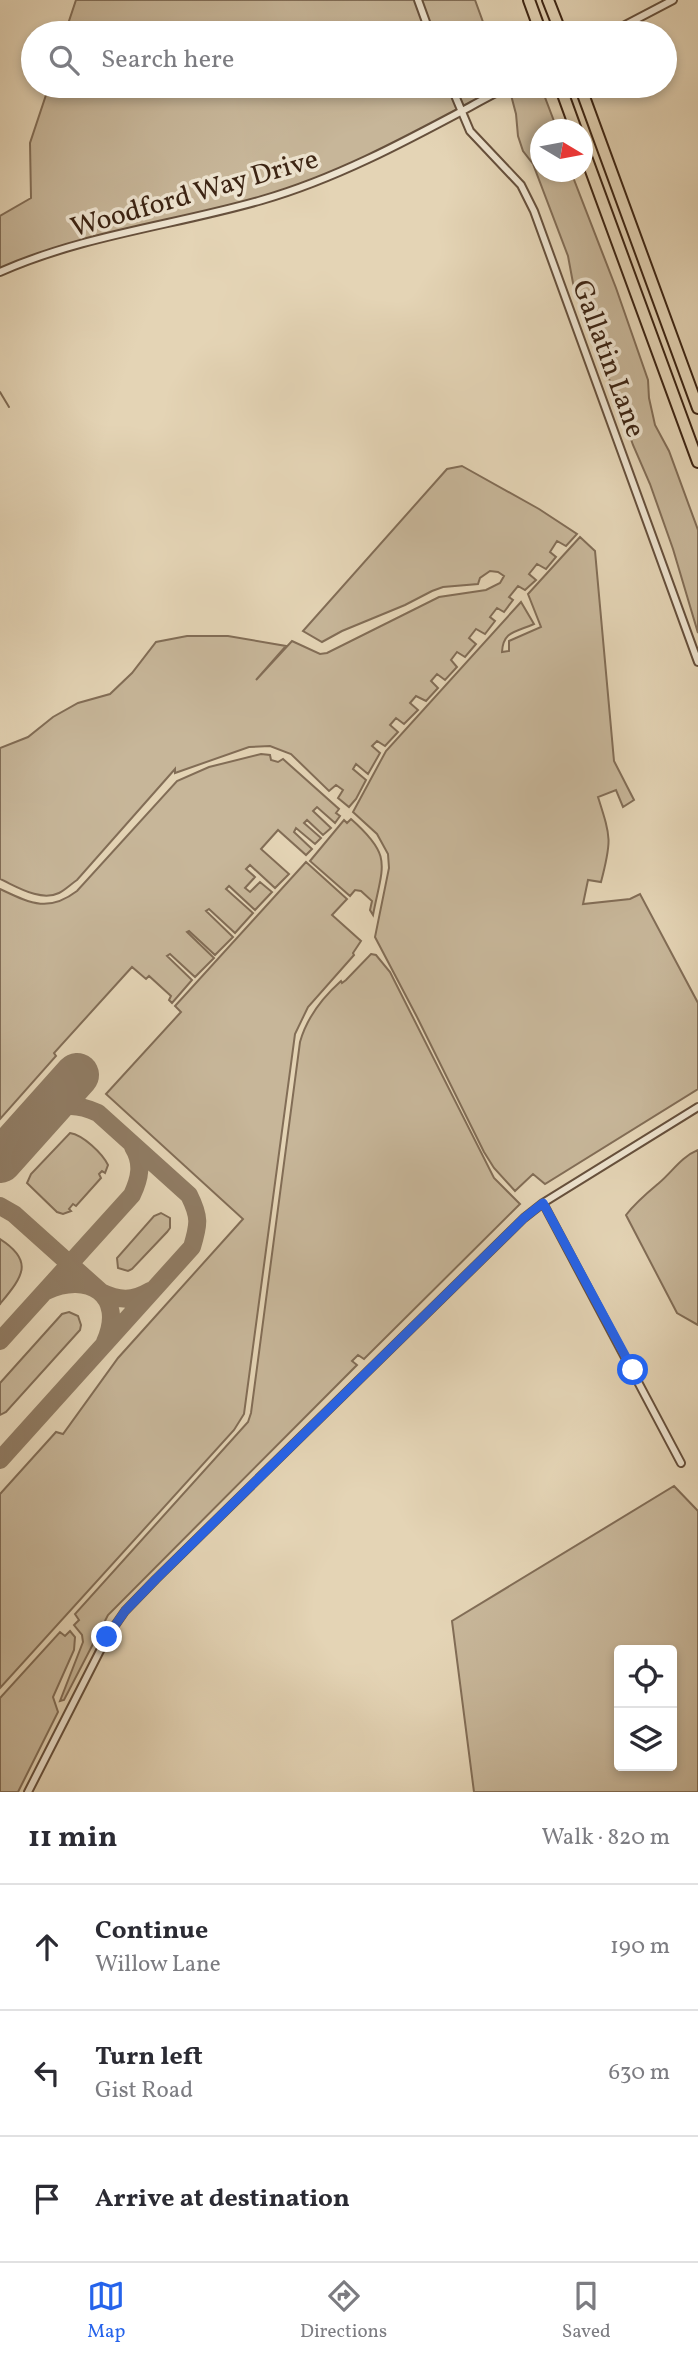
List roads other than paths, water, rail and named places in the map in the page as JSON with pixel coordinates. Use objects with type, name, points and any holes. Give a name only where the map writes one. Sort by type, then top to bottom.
[{"type":"highway","points":[[529,0],[537,21]]},
{"type":"highway","points":[[548,0],[556,21]]},
{"type":"highway","points":[[565,98],[572,119]]},
{"type":"highway","points":[[584,98],[698,408]]},
{"type":"highway","points":[[593,173],[698,462]]},
{"type":"street","points":[[418,0],[426,21]]},
{"type":"street","points":[[633,21],[673,0]]},
{"type":"street","name":"Gallatin Lane","points":[[456,98],[476,138],[521,185],[534,211],[698,663]]},
{"type":"street","name":"Woodford Way Drive","points":[[0,272],[52,253],[235,208],[307,186],[380,153],[486,98]]},
{"type":"street","points":[[28,1792],[107,1637],[125,1611],[515,1227],[543,1203],[698,1107]]},
{"type":"street","points":[[543,1203],[681,1464]]},
{"type":"waterway","points":[[0,392],[9,407]]}]
